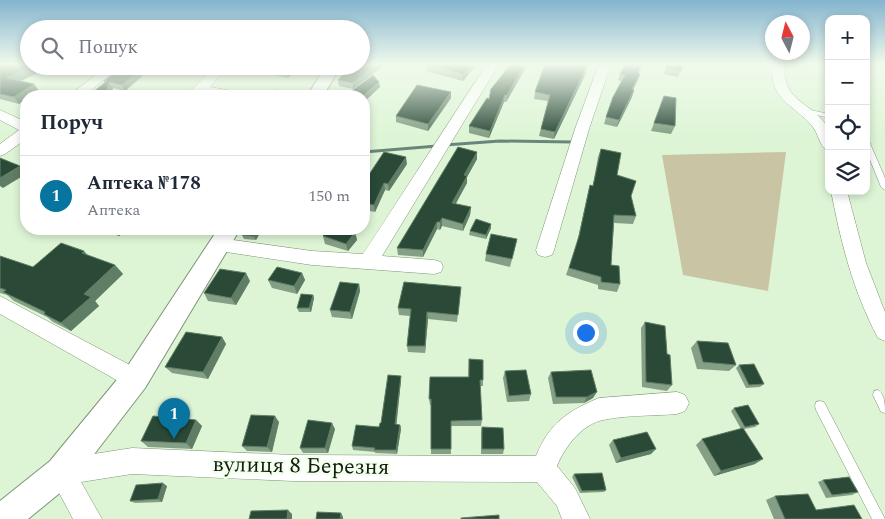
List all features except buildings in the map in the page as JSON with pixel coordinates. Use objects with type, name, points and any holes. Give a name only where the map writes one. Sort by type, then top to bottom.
[{"type":"street","points":[[368,262],[478,88]]},
{"type":"street","points":[[545,250],[596,88]]},
{"type":"street","points":[[782,88],[793,101],[819,124],[825,137]]},
{"type":"street","points":[[0,114],[20,125]]},
{"type":"street","points":[[0,150],[20,136]]},
{"type":"street","points":[[840,195],[852,249],[866,296],[885,332]]},
{"type":"street","points":[[3,519],[61,472],[135,379],[224,237],[312,258],[434,266]]},
{"type":"street","points":[[0,304],[135,379]]},
{"type":"street","points":[[576,519],[566,497],[543,469],[552,447],[575,421],[599,409],[677,403]]},
{"type":"street","name":"вулиця 8 Березня","points":[[61,472],[132,460],[293,468],[543,469]]},
{"type":"street","points":[[61,472],[88,519]]},
{"type":"lane","points":[[806,111],[825,115]]},
{"type":"lane","points":[[870,150],[885,187]]},
{"type":"lane","points":[[878,395],[885,408]]},
{"type":"lane","points":[[820,406],[879,519]]},
{"type":"shaded area","points":[[786,152],[768,291],[683,275],[662,155]]},
{"type":"waterway","points":[[445,145],[500,141],[572,142]]},
{"type":"waterway","points":[[370,152],[437,146]]},
{"type":"place","name":"Аптека №178","points":[[174,439]]}]
